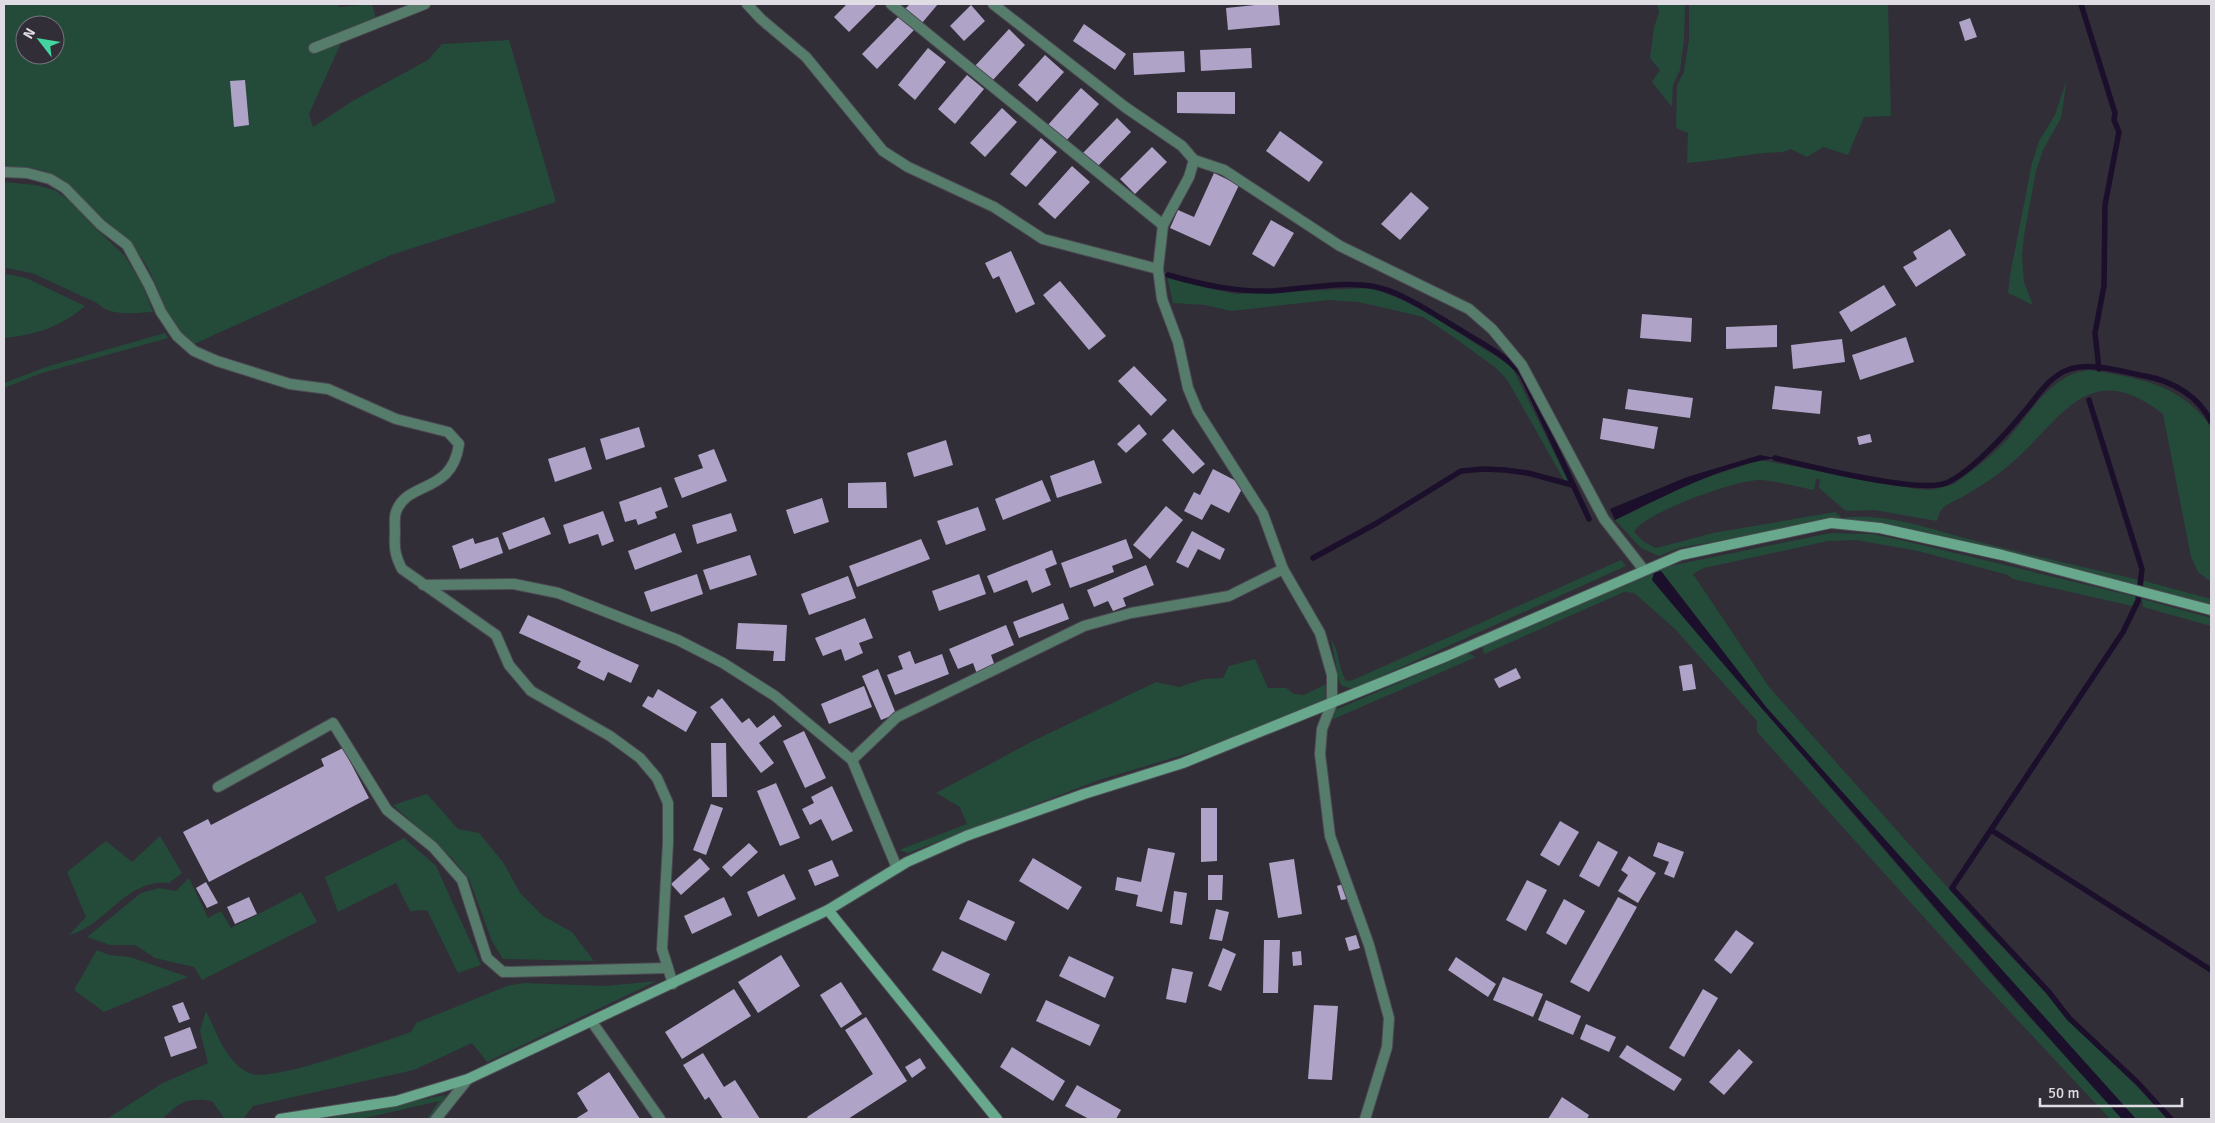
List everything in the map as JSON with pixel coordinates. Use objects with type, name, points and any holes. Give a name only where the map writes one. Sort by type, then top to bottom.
[{"type":"street","points":[[314,48],[425,4]]},
{"type":"street","points":[[747,4],[761,20],[806,57],[883,151],[908,167],[994,207],[1043,239],[1158,269]]},
{"type":"street","points":[[891,4],[1163,225]]},
{"type":"street","points":[[993,4],[1125,107],[1182,146],[1194,160],[1224,170],[1340,246],[1469,309],[1492,329],[1522,365],[1604,519],[1644,570]]},
{"type":"street","points":[[1194,160],[1189,177],[1163,225],[1158,269],[1162,299],[1178,342],[1188,388],[1198,412],[1263,514],[1283,569],[1320,633],[1332,675],[1332,702],[1322,729],[1320,754],[1330,836],[1369,945],[1389,1018],[1387,1047],[1364,1119]]},
{"type":"street","points":[[4,172],[26,173],[50,178],[65,188],[101,225],[127,245],[150,285],[161,312],[177,336],[194,351],[217,361],[290,384],[328,389],[396,419],[448,432],[459,444],[456,461],[446,475],[405,499],[396,512],[394,552],[402,569],[496,635],[510,665],[531,691],[610,736],[640,758],[657,778],[668,804],[668,843],[662,949],[673,984]]},
{"type":"street","points":[[280,1119],[396,1101],[468,1079],[828,910],[898,868],[966,836],[1084,794],[1183,763],[1447,656],[1681,555],[1831,523],[1880,528],[1992,553],[2211,610]]},
{"type":"street","points":[[852,760],[897,717],[1084,626],[1130,613],[1229,596],[1283,569]]},
{"type":"street","points":[[423,585],[514,584],[558,593],[678,640],[723,662],[775,696],[852,760],[898,868]]},
{"type":"street","points":[[218,787],[333,723],[387,810],[433,847],[462,880],[487,958],[503,972],[668,968]]},
{"type":"street","points":[[828,910],[997,1119]]},
{"type":"street","points":[[592,1022],[660,1119]]},
{"type":"street","points":[[436,1119],[468,1079]]},
{"type":"green space","points":[[4,4],[338,4],[339,7],[372,4],[376,19],[312,47],[314,53],[341,43],[309,114],[313,127],[351,102],[428,60],[442,44],[509,40],[556,202],[391,255],[192,345],[182,335],[169,315],[151,274],[135,250],[95,214],[68,184],[46,172],[21,168],[4,168]]},
{"type":"green space","points":[[1657,4],[1685,4],[1684,40],[1680,70],[1673,85],[1672,107],[1652,82],[1660,70],[1650,58],[1654,27],[1659,13]]},
{"type":"green space","points":[[1689,4],[1888,4],[1891,116],[1864,117],[1848,155],[1823,147],[1807,157],[1791,149],[1781,152],[1687,163],[1688,133],[1676,128],[1677,85],[1684,72],[1689,39]]},
{"type":"green space","points":[[2067,79],[2061,118],[2043,150],[2036,171],[2024,236],[2022,255],[2024,282],[2033,305],[2008,293],[2010,275],[2032,163],[2039,141],[2055,115]]},
{"type":"green space","points":[[4,182],[35,185],[55,190],[71,202],[125,256],[143,286],[153,312],[124,313],[109,310],[32,273],[6,268],[6,274],[26,278],[85,306],[67,319],[47,329],[26,335],[4,338]]},
{"type":"green space","points":[[1167,276],[1207,288],[1236,294],[1368,288],[1409,303],[1447,325],[1513,369],[1569,483],[1565,482],[1508,381],[1496,368],[1423,317],[1358,302],[1329,300],[1231,311],[1205,305],[1173,303]]},
{"type":"green space","points":[[165,333],[168,338],[42,373],[4,388],[4,383],[46,367]]},
{"type":"green space","points":[[2091,370],[2126,376],[2157,385],[2185,400],[2210,425],[2211,582],[2198,572],[2191,557],[2163,414],[2136,397],[2114,391],[2094,393],[2076,401],[2003,470],[1981,486],[1943,508],[1937,521],[1874,510],[1846,511],[1819,488],[1820,479],[1816,479],[1814,490],[1760,480],[1732,485],[1692,498],[1654,516],[1641,524],[1634,532],[1644,542],[1656,548],[1713,533],[1835,512],[1842,518],[1876,518],[1910,523],[1996,546],[2139,580],[2138,587],[1888,524],[1857,520],[1826,522],[1679,548],[1659,556],[1641,548],[1615,520],[1693,482],[1760,460],[1916,489],[1932,490],[1954,484],[1999,448],[2042,397],[2053,387],[2077,373]]},
{"type":"green space","points":[[1830,533],[1872,534],[1901,540],[2137,597],[2132,606],[2013,579],[2008,575],[1918,551],[1856,540],[1828,541],[1704,568],[1693,574],[1769,687],[1982,926],[2045,992],[2064,1016],[2136,1085],[2167,1119],[2136,1119],[1766,707],[1661,571],[1652,580],[2005,990],[2122,1119],[2110,1119],[1984,984],[1757,732],[1757,721],[1675,629],[1634,593],[1624,592],[1484,654],[1482,645],[1665,567]]},
{"type":"green space","points":[[1621,560],[1626,566],[1353,689],[1342,686],[1339,681],[1331,639],[1346,681],[1353,680]]},
{"type":"green space","points":[[2144,581],[2211,599],[2211,605],[2143,588]]},
{"type":"green space","points":[[2142,599],[2211,618],[2211,626],[2143,607]]},
{"type":"green space","points":[[1468,653],[1476,657],[1329,721],[1333,711]]},
{"type":"green space","points":[[1255,659],[1268,688],[1286,688],[1294,694],[1304,695],[1326,684],[1327,693],[1325,701],[1216,745],[1099,780],[908,853],[899,850],[967,824],[960,807],[936,793],[1033,741],[1156,682],[1179,687],[1204,679],[1223,678],[1229,666]]},
{"type":"green space","points":[[427,794],[458,829],[479,833],[503,862],[520,893],[543,916],[572,932],[594,961],[503,959],[492,941],[469,879],[452,858],[393,805]]},
{"type":"green space","points":[[160,836],[182,873],[169,883],[153,884],[140,888],[83,930],[69,935],[86,917],[67,872],[106,841],[132,862]]},
{"type":"green space","points":[[404,838],[436,866],[481,965],[458,973],[427,910],[410,911],[396,883],[338,912],[325,877]]},
{"type":"green space","points":[[189,878],[208,918],[221,911],[231,928],[301,892],[317,922],[202,980],[194,967],[155,958],[135,945],[110,945],[87,937],[141,893],[159,888],[176,891]]},
{"type":"green space","points":[[97,950],[109,955],[130,957],[188,977],[104,1012],[74,990]]},
{"type":"green space","points":[[657,981],[487,1062],[472,1043],[414,1070],[253,1106],[243,1119],[225,1119],[212,1101],[190,1100],[174,1108],[162,1119],[107,1119],[161,1084],[208,1063],[200,1031],[206,1011],[223,1046],[234,1062],[249,1073],[261,1075],[327,1060],[411,1032],[416,1023],[507,986],[524,983],[605,986]]},
{"type":"green space","points":[[445,1095],[446,1101],[432,1119],[427,1119],[439,1101],[361,1119],[323,1119]]},
{"type":"shaded area","points":[[1760,455],[1775,458],[1754,462],[1713,475],[1615,520],[1610,509],[1687,477]]},
{"type":"shaded area","points":[[1661,571],[1766,707],[2136,1119],[2122,1119],[2090,1084],[1733,675],[1652,580],[1654,573]]},
{"type":"building","points":[[847,4],[877,4],[849,32],[834,17]]},
{"type":"building","points":[[910,4],[938,4],[922,23],[905,9]]},
{"type":"building","points":[[1278,4],[1280,25],[1228,30],[1226,8]]},
{"type":"building","points":[[971,5],[985,21],[964,41],[950,26]]},
{"type":"building","points":[[899,16],[914,30],[877,69],[862,54]]},
{"type":"building","points":[[1970,18],[1977,37],[1965,41],[1959,22]]},
{"type":"building","points":[[1084,24],[1126,54],[1115,70],[1073,41]]},
{"type":"building","points":[[1009,29],[1025,45],[992,81],[975,66]]},
{"type":"building","points":[[928,48],[946,62],[915,100],[898,85]]},
{"type":"building","points":[[1251,48],[1252,68],[1201,71],[1200,50]]},
{"type":"building","points":[[1184,51],[1185,72],[1134,75],[1133,53]]},
{"type":"building","points":[[1045,55],[1064,72],[1037,102],[1018,85]]},
{"type":"building","points":[[967,75],[984,89],[955,124],[938,109]]},
{"type":"building","points":[[245,80],[249,125],[234,127],[230,81]]},
{"type":"building","points":[[1081,88],[1099,104],[1065,142],[1047,126]]},
{"type":"building","points":[[1177,92],[1235,92],[1235,114],[1177,113]]},
{"type":"building","points":[[1002,108],[1017,122],[985,157],[970,143]]},
{"type":"building","points":[[1117,118],[1131,132],[1096,168],[1082,154]]},
{"type":"building","points":[[1280,131],[1323,162],[1309,182],[1266,151]]},
{"type":"building","points":[[1041,138],[1057,152],[1026,187],[1010,174]]},
{"type":"building","points":[[1152,147],[1167,162],[1135,194],[1120,179]]},
{"type":"building","points":[[1072,166],[1090,182],[1055,219],[1038,204]]},
{"type":"building","points":[[1214,173],[1239,185],[1210,246],[1170,228],[1178,210],[1194,217]]},
{"type":"building","points":[[1411,192],[1429,208],[1400,240],[1381,224]]},
{"type":"building","points":[[1271,220],[1294,233],[1274,267],[1252,254]]},
{"type":"building","points":[[1950,229],[1966,255],[1916,287],[1903,267],[1917,259],[1913,252]]},
{"type":"building","points":[[1011,251],[1035,304],[1016,313],[999,276],[993,279],[985,263]]},
{"type":"building","points":[[1060,281],[1106,336],[1089,350],[1043,295]]},
{"type":"building","points":[[1884,285],[1896,305],[1851,332],[1839,312]]},
{"type":"building","points":[[1642,314],[1692,318],[1691,342],[1640,338]]},
{"type":"building","points":[[1777,325],[1777,347],[1726,349],[1726,327]]},
{"type":"building","points":[[1906,337],[1914,362],[1860,380],[1852,355]]},
{"type":"building","points":[[1842,339],[1845,362],[1793,369],[1791,345]]},
{"type":"building","points":[[1134,366],[1167,400],[1151,416],[1118,381]]},
{"type":"building","points":[[1775,386],[1822,391],[1820,414],[1772,409]]},
{"type":"building","points":[[1628,389],[1693,398],[1690,418],[1625,409]]},
{"type":"building","points":[[1603,418],[1658,427],[1654,449],[1600,439]]},
{"type":"building","points":[[1139,424],[1147,434],[1126,453],[1117,444]]},
{"type":"building","points":[[639,427],[645,447],[606,460],[600,439]]},
{"type":"building","points":[[1173,429],[1205,464],[1193,474],[1162,440]]},
{"type":"building","points":[[1870,434],[1872,442],[1859,445],[1857,437]]},
{"type":"building","points":[[946,440],[953,465],[914,477],[907,453]]},
{"type":"building","points":[[585,447],[592,469],[555,482],[548,459]]},
{"type":"building","points":[[714,449],[727,481],[682,498],[674,478],[703,468],[698,455]]},
{"type":"building","points":[[1094,460],[1102,483],[1057,498],[1050,476]]},
{"type":"building","points":[[1213,469],[1244,485],[1229,513],[1211,504],[1202,520],[1184,511],[1194,492],[1200,495]]},
{"type":"building","points":[[1042,480],[1051,501],[1003,520],[995,499]]},
{"type":"building","points":[[886,482],[887,508],[848,508],[848,483]]},
{"type":"building","points":[[661,487],[668,507],[655,512],[657,518],[638,525],[636,519],[625,522],[619,502]]},
{"type":"building","points":[[822,498],[829,522],[794,534],[786,510]]},
{"type":"building","points":[[1166,506],[1183,520],[1150,559],[1133,545]]},
{"type":"building","points":[[978,507],[986,530],[946,545],[937,521]]},
{"type":"building","points":[[603,511],[614,541],[602,546],[598,534],[569,544],[563,525]]},
{"type":"building","points":[[731,513],[737,531],[697,544],[692,525]]},
{"type":"building","points":[[544,517],[551,534],[509,550],[502,533]]},
{"type":"building","points":[[1192,531],[1225,549],[1220,560],[1198,549],[1188,568],[1176,562]]},
{"type":"building","points":[[675,533],[682,552],[635,570],[628,551]]},
{"type":"building","points":[[498,537],[503,553],[460,569],[452,546],[473,538],[475,544]]},
{"type":"building","points":[[921,539],[930,559],[857,587],[849,566]]},
{"type":"building","points":[[1126,539],[1133,558],[1112,566],[1114,572],[1070,588],[1061,563]]},
{"type":"building","points":[[1052,550],[1057,564],[1045,569],[1051,585],[1032,593],[1027,580],[994,593],[987,576]]},
{"type":"building","points":[[750,555],[757,575],[710,590],[703,570]]},
{"type":"building","points":[[1146,565],[1154,585],[1123,598],[1126,606],[1113,611],[1108,601],[1094,607],[1087,590]]},
{"type":"building","points":[[697,574],[703,594],[651,612],[644,592]]},
{"type":"building","points":[[979,574],[986,594],[939,611],[932,591]]},
{"type":"building","points":[[848,576],[856,598],[809,615],[801,594]]},
{"type":"building","points":[[1063,603],[1069,619],[1019,638],[1013,622]]},
{"type":"building","points":[[528,615],[639,665],[631,683],[608,672],[604,681],[577,668],[581,661],[519,633]]},
{"type":"building","points":[[865,618],[873,638],[859,643],[863,653],[845,661],[841,649],[823,656],[815,638]]},
{"type":"building","points":[[738,623],[787,625],[785,661],[773,661],[774,651],[736,649]]},
{"type":"building","points":[[1006,625],[1014,645],[991,655],[995,666],[977,674],[973,663],[958,669],[949,649]]},
{"type":"building","points":[[910,651],[915,664],[942,654],[949,674],[895,695],[887,675],[903,669],[898,656]]},
{"type":"building","points":[[1692,664],[1696,689],[1683,691],[1679,666]]},
{"type":"building","points":[[1516,668],[1521,678],[1499,688],[1494,679]]},
{"type":"building","points":[[878,669],[896,714],[881,720],[862,676]]},
{"type":"building","points":[[864,686],[872,707],[829,724],[821,704]]},
{"type":"building","points":[[658,689],[697,712],[686,732],[642,706],[648,696],[653,698]]},
{"type":"building","points":[[722,698],[742,723],[749,718],[757,728],[774,715],[782,726],[759,743],[774,763],[761,773],[710,707]]},
{"type":"building","points":[[804,731],[826,778],[805,788],[783,741]]},
{"type":"building","points":[[711,743],[726,743],[727,797],[712,797]]},
{"type":"building","points":[[343,748],[369,798],[209,882],[183,832],[208,819],[211,825],[324,766],[321,759]]},
{"type":"building","points":[[776,783],[800,838],[780,846],[757,791]]},
{"type":"building","points":[[832,786],[853,831],[832,841],[821,819],[810,825],[802,809],[814,803],[811,797]]},
{"type":"building","points":[[711,804],[723,808],[706,855],[693,850]]},
{"type":"building","points":[[1201,808],[1217,808],[1217,861],[1201,862]]},
{"type":"building","points":[[1560,821],[1579,832],[1559,866],[1540,855]]},
{"type":"building","points":[[1598,841],[1618,852],[1599,887],[1579,876]]},
{"type":"building","points":[[1658,842],[1684,852],[1674,878],[1664,874],[1669,862],[1653,856]]},
{"type":"building","points":[[749,843],[758,852],[731,877],[722,867]]},
{"type":"building","points":[[1148,848],[1175,853],[1162,912],[1136,906],[1138,895],[1115,890],[1117,877],[1141,882]]},
{"type":"building","points":[[1629,856],[1656,873],[1638,903],[1618,891],[1628,875],[1621,870]]},
{"type":"building","points":[[700,858],[710,869],[681,895],[671,884]]},
{"type":"building","points":[[1033,858],[1082,887],[1068,910],[1019,881]]},
{"type":"building","points":[[1294,859],[1302,914],[1278,918],[1269,863]]},
{"type":"building","points":[[832,860],[839,876],[815,886],[808,870]]},
{"type":"building","points":[[784,874],[796,899],[758,917],[747,892]]},
{"type":"building","points":[[1208,875],[1223,875],[1222,900],[1208,900]]},
{"type":"building","points":[[1527,880],[1547,890],[1526,931],[1506,920]]},
{"type":"building","points":[[206,882],[218,903],[207,908],[196,888]]},
{"type":"building","points":[[1343,884],[1347,899],[1341,900],[1337,886]]},
{"type":"building","points":[[1174,891],[1187,893],[1182,925],[1170,923]]},
{"type":"building","points":[[249,897],[257,914],[235,924],[227,907]]},
{"type":"building","points":[[724,897],[732,915],[692,934],[684,916]]},
{"type":"building","points":[[1618,897],[1637,907],[1589,992],[1570,982]]},
{"type":"building","points":[[1564,899],[1585,911],[1566,945],[1546,933]]},
{"type":"building","points":[[968,900],[1015,922],[1006,941],[959,919]]},
{"type":"building","points":[[1216,909],[1229,912],[1222,941],[1209,939]]},
{"type":"building","points":[[1736,930],[1754,943],[1731,974],[1714,960]]},
{"type":"building","points":[[1356,935],[1360,948],[1349,951],[1345,938]]},
{"type":"building","points":[[1264,940],[1280,940],[1278,993],[1263,993]]},
{"type":"building","points":[[1223,948],[1236,954],[1221,991],[1208,986]]},
{"type":"building","points":[[942,951],[990,974],[981,994],[932,970]]},
{"type":"building","points":[[1301,951],[1302,965],[1293,966],[1292,952]]},
{"type":"building","points":[[781,955],[800,986],[758,1013],[738,982]]},
{"type":"building","points":[[1069,956],[1114,977],[1105,998],[1059,976]]},
{"type":"building","points":[[1456,957],[1496,984],[1488,997],[1448,970]]},
{"type":"building","points":[[1172,968],[1193,972],[1186,1003],[1166,999]]},
{"type":"building","points":[[1503,977],[1543,994],[1533,1017],[1493,1000]]},
{"type":"building","points":[[841,982],[862,1014],[841,1028],[820,995]]},
{"type":"building","points":[[734,989],[751,1016],[682,1059],[665,1032]]},
{"type":"building","points":[[1703,989],[1718,998],[1684,1057],[1669,1048]]},
{"type":"building","points":[[1046,1000],[1100,1025],[1090,1046],[1036,1021]]},
{"type":"building","points":[[1546,1000],[1581,1016],[1573,1035],[1538,1020]]},
{"type":"building","points":[[183,1002],[190,1019],[179,1023],[172,1006]]},
{"type":"building","points":[[1314,1005],[1338,1006],[1332,1080],[1308,1079]]},
{"type":"building","points":[[866,1017],[907,1081],[848,1119],[808,1119],[807,1117],[873,1074],[845,1030]]},
{"type":"building","points":[[1586,1024],[1616,1037],[1609,1052],[1580,1039]]},
{"type":"building","points":[[190,1027],[197,1048],[171,1057],[164,1037]]},
{"type":"building","points":[[1627,1045],[1682,1079],[1674,1091],[1619,1057]]},
{"type":"building","points":[[1012,1047],[1065,1081],[1053,1101],[1000,1067]]},
{"type":"building","points":[[1739,1049],[1753,1062],[1724,1095],[1709,1082]]},
{"type":"building","points":[[703,1053],[724,1087],[735,1080],[760,1119],[723,1119],[709,1097],[705,1100],[683,1065]]},
{"type":"building","points":[[920,1058],[926,1068],[912,1078],[905,1067]]},
{"type":"building","points":[[609,1072],[640,1119],[575,1119],[588,1111],[577,1093]]},
{"type":"building","points":[[1077,1085],[1121,1110],[1116,1119],[1089,1119],[1065,1106]]},
{"type":"building","points":[[1562,1097],[1589,1115],[1587,1119],[1548,1119]]},
{"type":"waterway","points":[[2081,4],[2115,113],[2114,120],[2119,132],[2105,205],[2104,286],[2095,333],[2099,369]]},
{"type":"waterway","points":[[1168,275],[1207,285],[1245,290],[1272,291],[1347,284],[1371,286],[1382,288],[1418,304],[1494,351],[1522,375],[1589,519]]},
{"type":"waterway","points":[[1775,458],[1889,482],[1913,485],[1946,483],[1966,471],[1988,452],[2050,381],[2063,372],[2079,367],[2108,368],[2155,378],[2175,386],[2192,397],[2211,422]]},
{"type":"waterway","points":[[2089,400],[2142,569],[2138,601],[2123,632],[1952,888],[2048,991],[2069,1018],[2138,1083],[2171,1119]]},
{"type":"waterway","points":[[1313,558],[1377,523],[1461,471],[1505,470],[1528,473],[1572,485]]},
{"type":"waterway","points":[[1991,830],[2211,970]]}]
